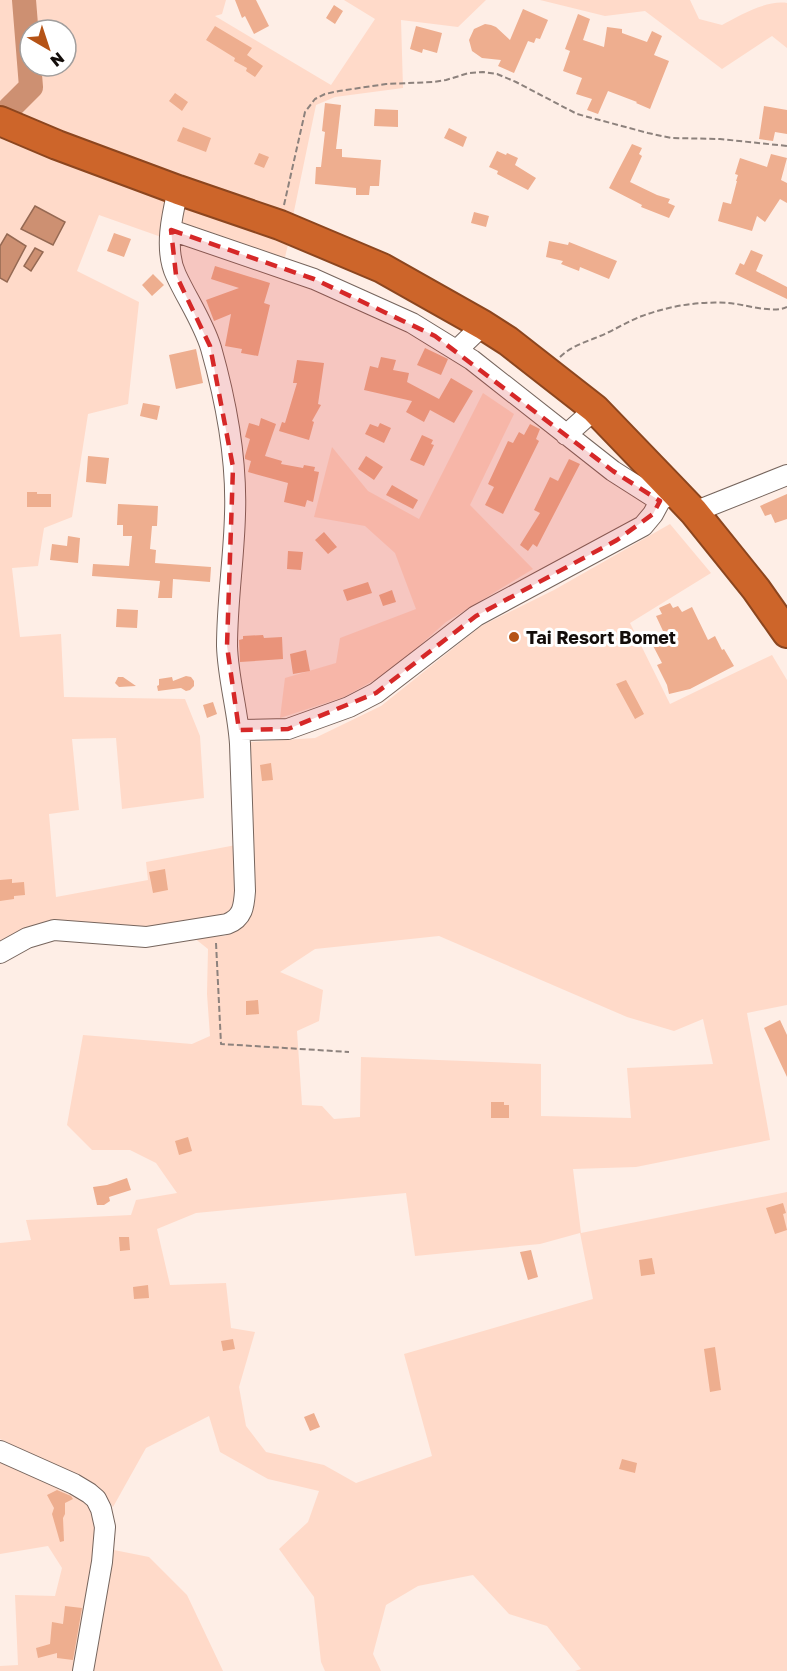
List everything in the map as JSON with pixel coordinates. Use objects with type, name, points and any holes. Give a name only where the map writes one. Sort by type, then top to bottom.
[{"type":"highway","points":[[12,126],[178,190],[280,225],[381,268],[508,341],[595,409],[667,496],[694,512],[756,589],[787,633]]},
{"type":"street","points":[[0,953],[22,941],[54,930],[146,937],[227,924],[234,922],[242,913],[244,901],[239,730],[229,680],[227,646],[235,513],[233,467],[225,406],[210,346],[171,260],[172,216],[178,190]]},
{"type":"street","points":[[171,230],[315,279],[412,323],[457,350],[613,471],[667,496],[643,525],[476,616],[376,693],[350,707],[288,729],[239,730]]},
{"type":"street","points":[[457,350],[483,325]]},
{"type":"street","points":[[566,435],[595,409]]},
{"type":"street","points":[[694,512],[787,475]]},
{"type":"street","points":[[0,1451],[74,1484],[96,1499],[101,1509],[105,1527],[102,1563],[82,1671]]},
{"type":"path","points":[[280,225],[305,112],[315,99],[339,90],[386,84],[432,82],[483,72],[497,74],[516,82],[577,114],[648,133],[671,138],[720,139],[787,146]]},
{"type":"path","points":[[547,371],[566,351],[641,316],[664,309],[702,302],[773,309],[787,307]]},
{"type":"path","points":[[216,925],[221,1044],[349,1052]]},
{"type":"highlighted area","points":[[171,230],[314,279],[435,336],[613,471],[660,501],[653,514],[617,540],[476,616],[376,693],[288,729],[239,730],[227,646],[233,467],[210,346],[176,275]]},
{"type":"shaded area","points":[[0,0],[226,0],[222,14],[215,16],[331,85],[375,19],[344,0],[486,0],[458,27],[401,20],[403,88],[335,97],[316,105],[293,216],[0,110]]},
{"type":"shaded area","points":[[540,0],[690,0],[699,19],[722,25],[762,6],[787,3],[787,48],[772,36],[722,69],[645,11],[605,16]]},
{"type":"shaded area","points":[[0,134],[289,240],[280,279],[99,215],[77,271],[139,302],[128,404],[88,414],[72,517],[44,528],[38,566],[12,568],[20,637],[61,634],[64,697],[185,699],[200,736],[204,798],[122,809],[116,738],[72,739],[79,810],[49,814],[56,897],[148,880],[146,862],[236,845],[236,909],[225,920],[147,934],[57,923],[0,945]]},
{"type":"shaded area","points":[[35,206],[65,222],[53,245],[21,229]]},
{"type":"shaded area","points":[[7,234],[26,246],[7,282],[0,278],[0,246]]},
{"type":"shaded area","points":[[35,248],[43,252],[31,271],[24,266]]},
{"type":"shaded area","points":[[483,393],[514,414],[470,505],[533,569],[446,622],[391,671],[344,697],[280,718],[285,678],[336,663],[340,638],[416,609],[395,553],[365,526],[314,517],[332,447],[368,491],[419,519]]},
{"type":"shaded area","points":[[670,524],[711,573],[630,623],[670,704],[772,655],[787,680],[787,1005],[747,1013],[770,1140],[636,1167],[573,1169],[581,1233],[787,1192],[787,1671],[575,1671],[581,1669],[547,1626],[509,1614],[473,1575],[418,1586],[386,1605],[373,1654],[381,1671],[325,1671],[321,1662],[314,1597],[279,1549],[308,1522],[319,1491],[268,1479],[220,1452],[209,1416],[146,1448],[113,1507],[101,1489],[0,1439],[0,1243],[31,1240],[26,1220],[131,1215],[136,1200],[177,1193],[156,1163],[130,1150],[92,1150],[67,1125],[83,1035],[192,1044],[210,1036],[207,994],[208,949],[193,937],[225,936],[244,926],[252,906],[250,742],[315,738],[381,706],[481,626],[554,590]],"holes":[[[439,936],[627,1017],[674,1031],[703,1019],[713,1064],[627,1068],[631,1118],[541,1116],[541,1064],[361,1057],[360,1117],[334,1119],[322,1106],[302,1105],[297,1031],[319,1021],[323,990],[280,972],[315,949]],[[406,1193],[415,1256],[540,1244],[580,1233],[593,1299],[404,1354],[432,1456],[356,1483],[324,1465],[266,1452],[246,1426],[239,1387],[255,1332],[231,1328],[226,1283],[170,1285],[157,1229],[196,1213]]]},
{"type":"shaded area","points":[[0,1461],[77,1491],[90,1509],[98,1530],[76,1671],[0,1671],[0,1666],[18,1665],[15,1595],[55,1596],[62,1568],[48,1546],[0,1554]]},
{"type":"shaded area","points":[[114,1550],[149,1557],[187,1595],[223,1671],[94,1671]]},
{"type":"building","points":[[235,0],[256,0],[269,26],[254,34],[245,16],[242,18]]},
{"type":"building","points":[[334,5],[343,11],[335,24],[326,18]]},
{"type":"building","points":[[523,9],[548,20],[540,39],[536,38],[534,43],[528,41],[514,73],[498,66],[501,60],[482,58],[472,51],[469,40],[474,29],[485,24],[491,25],[510,40]]},
{"type":"building","points":[[578,14],[590,19],[583,40],[604,47],[607,27],[622,29],[622,33],[647,42],[652,31],[662,36],[654,55],[669,61],[650,109],[608,91],[598,114],[587,110],[592,99],[576,94],[582,78],[563,71],[570,51],[565,49]]},
{"type":"building","points":[[215,26],[252,48],[247,55],[263,66],[255,77],[246,71],[247,68],[234,61],[235,58],[206,40]]},
{"type":"building","points":[[416,26],[442,33],[437,53],[423,49],[422,53],[410,49]]},
{"type":"building","points":[[175,93],[188,102],[182,111],[169,101]]},
{"type":"building","points":[[325,103],[341,105],[336,149],[342,149],[342,157],[381,160],[379,186],[370,186],[369,195],[356,195],[356,188],[315,184],[316,167],[321,167],[325,132],[322,131]]},
{"type":"building","points":[[764,106],[787,110],[787,134],[775,132],[773,141],[759,139]]},
{"type":"building","points":[[375,109],[398,110],[398,127],[374,126]]},
{"type":"building","points":[[183,127],[211,138],[206,152],[177,141]]},
{"type":"building","points":[[449,128],[467,137],[463,147],[444,138]]},
{"type":"building","points":[[632,144],[642,148],[639,154],[642,156],[630,182],[670,199],[668,203],[675,206],[669,218],[641,207],[642,205],[609,188]]},
{"type":"building","points":[[497,151],[518,158],[515,165],[536,178],[528,190],[497,174],[498,171],[489,167]]},
{"type":"building","points":[[259,153],[269,157],[264,168],[254,164]]},
{"type":"building","points":[[771,154],[787,158],[781,180],[787,183],[787,203],[780,199],[765,222],[757,216],[752,231],[718,221],[723,202],[731,204],[738,175],[735,174],[740,158],[767,167]]},
{"type":"building","points":[[474,212],[489,216],[486,227],[471,223]]},
{"type":"building","points":[[114,233],[131,239],[124,257],[107,251]]},
{"type":"building","points":[[549,241],[568,245],[569,242],[617,261],[609,279],[580,267],[579,271],[561,264],[563,261],[546,257]]},
{"type":"building","points":[[751,250],[763,255],[756,271],[787,287],[787,299],[735,274],[740,263],[744,265]]},
{"type":"building","points":[[215,266],[270,283],[264,303],[270,305],[258,356],[241,353],[242,349],[225,346],[231,314],[214,321],[206,300],[239,288],[211,279]]},
{"type":"building","points":[[153,274],[164,285],[152,296],[142,285]]},
{"type":"building","points":[[425,348],[448,359],[441,375],[417,365]]},
{"type":"building","points":[[196,349],[203,383],[176,389],[169,355]]},
{"type":"building","points":[[381,357],[396,360],[393,370],[409,373],[407,382],[439,399],[451,378],[473,391],[454,423],[430,410],[424,422],[406,412],[412,401],[364,390],[370,366],[378,368]]},
{"type":"building","points":[[297,360],[324,363],[318,404],[321,405],[312,421],[314,422],[309,440],[279,431],[282,422],[285,423],[297,383],[293,383]]},
{"type":"building","points":[[143,403],[160,406],[157,420],[140,416]]},
{"type":"building","points":[[261,418],[276,424],[265,456],[282,461],[281,464],[303,468],[304,465],[315,467],[314,471],[319,472],[313,502],[307,500],[305,507],[284,502],[288,483],[248,472],[251,461],[245,459],[245,456],[250,439],[245,437],[249,423],[259,426]]},
{"type":"building","points":[[380,423],[391,428],[384,443],[365,434],[370,424],[378,427]]},
{"type":"building","points":[[530,424],[540,429],[536,439],[539,441],[503,514],[485,505],[494,487],[488,484],[508,441],[513,443],[519,432],[524,435]]},
{"type":"building","points":[[422,435],[433,440],[431,444],[434,445],[424,466],[410,460]]},
{"type":"building","points":[[88,456],[109,458],[106,484],[86,482]]},
{"type":"building","points":[[366,456],[383,467],[374,480],[358,469]]},
{"type":"building","points":[[569,459],[580,464],[537,547],[533,544],[528,551],[520,545],[540,513],[534,510],[550,477],[558,481]]},
{"type":"building","points":[[392,485],[418,500],[413,509],[386,495]]},
{"type":"building","points":[[27,492],[51,494],[51,507],[27,507]]},
{"type":"building","points":[[787,494],[787,519],[775,523],[771,514],[765,516],[760,506]]},
{"type":"building","points":[[118,504],[158,506],[157,526],[152,526],[150,549],[156,550],[155,563],[211,567],[210,582],[173,579],[172,598],[158,598],[160,581],[92,576],[93,564],[129,566],[132,536],[123,536],[123,525],[117,525]]},
{"type":"building","points":[[324,532],[337,547],[328,554],[315,540]]},
{"type":"building","points":[[68,536],[80,538],[78,563],[50,560],[52,544],[67,546]]},
{"type":"building","points":[[288,551],[303,552],[301,570],[287,569]]},
{"type":"building","points":[[368,582],[372,593],[347,601],[343,590]]},
{"type":"building","points":[[392,590],[396,602],[383,606],[379,595]]},
{"type":"building","points":[[670,603],[673,608],[678,606],[682,612],[692,607],[708,640],[715,636],[734,666],[690,689],[669,694],[657,665],[662,663],[649,638],[663,631],[656,616],[662,614],[659,608]]},
{"type":"building","points":[[117,609],[138,610],[137,628],[116,627]]},
{"type":"building","points":[[263,635],[264,638],[282,637],[283,659],[240,662],[239,640],[243,639],[243,636]]},
{"type":"building","points":[[306,650],[310,671],[293,674],[290,654]]},
{"type":"building","points":[[186,676],[191,677],[194,681],[194,686],[190,690],[186,691],[181,688],[158,691],[159,679],[172,677],[173,681]]},
{"type":"building","points":[[118,677],[123,677],[136,686],[119,687],[115,683]]},
{"type":"building","points":[[626,680],[644,714],[635,719],[616,684]]},
{"type":"building","points":[[213,702],[217,714],[207,718],[203,705]]},
{"type":"building","points":[[271,763],[273,780],[262,781],[260,765]]},
{"type":"building","points":[[165,869],[168,890],[153,893],[149,872]]},
{"type":"building","points":[[12,879],[12,883],[24,882],[25,895],[0,901],[0,880]]},
{"type":"building","points":[[258,1000],[259,1014],[246,1015],[246,1001]]},
{"type":"building","points":[[780,1020],[787,1035],[787,1077],[764,1028]]},
{"type":"building","points":[[491,1102],[504,1102],[504,1105],[509,1105],[509,1118],[491,1118]]},
{"type":"building","points":[[188,1137],[192,1151],[179,1155],[175,1141]]},
{"type":"building","points":[[127,1178],[131,1190],[109,1197],[110,1201],[104,1205],[97,1205],[93,1187]]},
{"type":"building","points":[[783,1203],[787,1230],[775,1234],[766,1208]]},
{"type":"building","points":[[119,1237],[129,1237],[130,1250],[120,1251]]},
{"type":"building","points":[[531,1250],[538,1277],[528,1280],[520,1252]]},
{"type":"building","points":[[652,1258],[655,1274],[641,1276],[639,1260]]},
{"type":"building","points":[[148,1285],[149,1298],[134,1299],[133,1287]]},
{"type":"building","points":[[233,1339],[235,1349],[223,1351],[221,1341]]},
{"type":"building","points":[[715,1347],[721,1390],[710,1392],[704,1349]]},
{"type":"building","points":[[314,1413],[320,1427],[310,1431],[304,1417]]},
{"type":"building","points":[[622,1459],[637,1463],[635,1473],[619,1469]]},
{"type":"building","points":[[57,1490],[73,1499],[65,1503],[64,1541],[60,1542],[52,1514],[54,1508],[47,1495]]},
{"type":"building","points":[[65,1606],[82,1608],[73,1660],[57,1658],[57,1653],[38,1658],[36,1648],[50,1644],[52,1622],[63,1624]]},
{"type":"waterway","points":[[0,118],[31,87],[24,0]]},
{"type":"place","name":"Tai Resort Bomet","points":[[514,637]]}]
